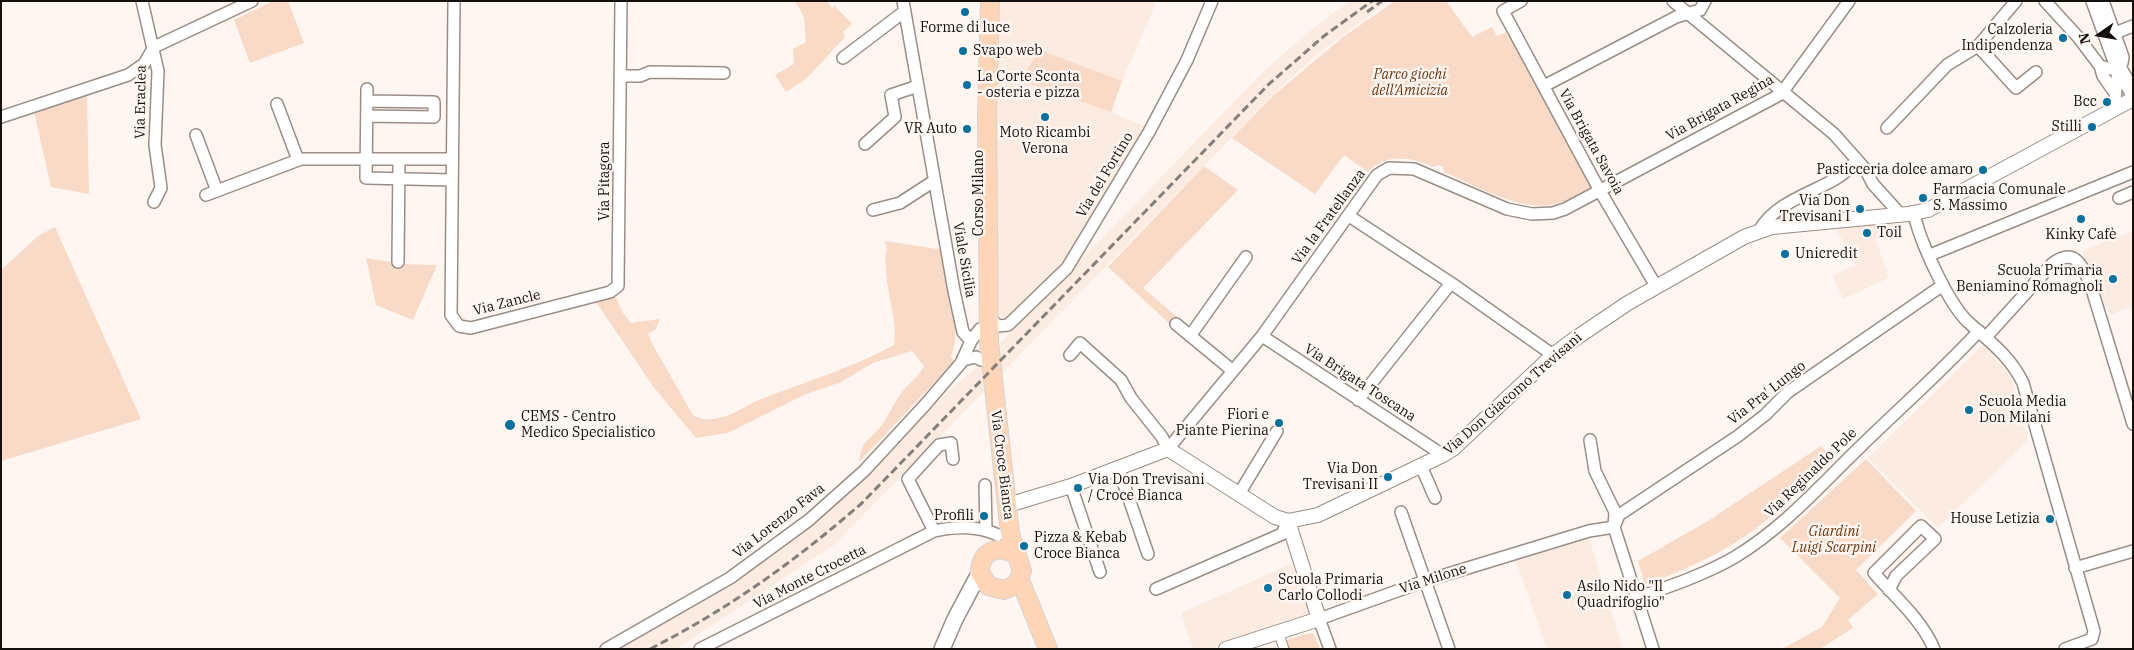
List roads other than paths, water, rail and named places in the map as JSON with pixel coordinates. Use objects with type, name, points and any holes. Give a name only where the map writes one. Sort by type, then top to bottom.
[{"type":"main road","name":"Corso Milano","points":[[978,1],[980,329],[981,360],[987,380]]},
{"type":"main road","name":"Corso Milano","points":[[987,380],[980,329],[990,1]]},
{"type":"main road","points":[[2094,1],[2118,67],[2133,93]]},
{"type":"main road","name":"Via Croce Bianca","points":[[987,380],[1008,505],[1010,533],[1016,554],[1022,566],[1020,580],[1048,649]]},
{"type":"main road","name":"Via Croce Bianca","points":[[987,380],[999,504],[992,538]]},
{"type":"main road","points":[[942,649],[980,572],[984,556],[992,538],[1001,548],[1016,554]]},
{"type":"main road","points":[[980,572],[984,582],[999,590],[1023,612],[1040,649]]},
{"type":"main road","points":[[961,610],[984,592],[1013,587],[1020,580]]},
{"type":"street","name":"Via Eraclea","points":[[142,1],[158,71],[155,145],[161,188],[154,202]]},
{"type":"street","points":[[1,117],[128,75],[144,64],[154,47],[252,1]]},
{"type":"street","name":"Via Zancle","points":[[454,1],[450,314],[459,326],[471,328],[610,292],[618,286]]},
{"type":"street","name":"Via Pitagora","points":[[618,286],[621,1]]},
{"type":"street","name":"Via del Fortino","points":[[980,329],[1008,326],[1067,268],[1122,177],[1187,60],[1212,1]]},
{"type":"street","name":"Via Brigata Savoia","points":[[1521,1],[1503,11],[1600,191],[1656,286]]},
{"type":"street","points":[[1674,1],[1834,134],[1865,169],[1873,184]]},
{"type":"street","points":[[1544,86],[1676,17],[1700,10],[1706,1]]},
{"type":"street","name":"Via Brigata Regina","points":[[1600,191],[1784,92],[1849,1]]},
{"type":"street","points":[[1887,128],[1947,65],[1978,46],[2016,1]]},
{"type":"street","points":[[2046,1],[2078,37],[2100,66],[2103,76],[2115,93]]},
{"type":"street","points":[[2100,66],[2111,69],[2118,67],[2122,63],[2123,57],[2103,1]]},
{"type":"street","name":"Viale Sicilia","points":[[904,6],[961,325],[966,338],[980,329]]},
{"type":"street","name":"Viale Sicilia","points":[[843,58],[904,6]]},
{"type":"street","points":[[2115,33],[2133,26]]},
{"type":"street","points":[[1978,46],[2016,88],[2036,72]]},
{"type":"street","points":[[2111,109],[2118,67]]},
{"type":"street","points":[[621,76],[640,76],[650,72],[724,73]]},
{"type":"street","points":[[865,144],[895,117],[891,95],[918,86]]},
{"type":"street","points":[[367,89],[366,178],[452,180]]},
{"type":"street","name":"Via Don Giacomo Trevisani","points":[[1288,521],[1318,515],[1443,455],[1468,435],[1553,355],[1600,321],[1656,286],[1760,230],[1928,210],[2111,109],[2133,99]]},
{"type":"street","points":[[367,101],[434,102],[434,117],[367,116]]},
{"type":"street","points":[[276,104],[298,160]]},
{"type":"street","points":[[196,135],[217,190]]},
{"type":"street","points":[[398,262],[400,159]]},
{"type":"street","points":[[206,195],[298,160],[452,159]]},
{"type":"street","points":[[1856,160],[1849,172],[1858,174],[1873,184],[1907,213],[1959,312],[2006,356],[2023,384],[2094,635],[2092,639],[2065,649]]},
{"type":"street","name":"Via la Fratellanza","points":[[1168,449],[1262,336],[1377,175],[1389,168],[1402,167],[1426,172],[1507,208],[1532,214],[1553,213],[1565,209],[1600,191]]},
{"type":"street","name":"Via Don Giacomo Trevisani","points":[[1760,230],[1769,216],[1810,190],[1849,172]]},
{"type":"street","points":[[1930,255],[2133,172]]},
{"type":"street","points":[[873,210],[900,203],[934,181]]},
{"type":"street","points":[[2119,198],[2133,192]]},
{"type":"street","points":[[1349,216],[1451,282],[1553,355]]},
{"type":"street","points":[[1190,336],[1246,257]]},
{"type":"street","name":"Via Reginaldo Pole","points":[[1637,598],[1703,574],[1734,557],[1767,535],[1983,334],[2060,258],[2070,257],[2076,259],[2082,265],[2090,283],[2133,424]]},
{"type":"street","points":[[1358,400],[1451,282]]},
{"type":"street","name":"Via Pra' Lungo","points":[[1614,527],[1619,515],[1738,436],[1788,392],[1943,284]]},
{"type":"street","points":[[1176,324],[1232,371]]},
{"type":"street","name":"Via Lorenzo Fava","points":[[606,649],[730,578],[809,520],[864,471],[963,360],[980,329]]},
{"type":"street","name":"Via Brigata Toscana","points":[[1262,336],[1443,455]]},
{"type":"street","points":[[1070,355],[1080,343],[1121,380],[1168,449],[1274,517],[1288,521]]},
{"type":"street","points":[[963,360],[976,357],[981,360]]},
{"type":"street","points":[[1238,494],[1278,431]]},
{"type":"street","points":[[1590,440],[1595,471],[1615,512],[1614,527],[1653,649]]},
{"type":"street","points":[[934,532],[908,479],[939,446],[951,443],[953,459]]},
{"type":"street","points":[[1008,505],[1071,486],[1168,449]]},
{"type":"street","points":[[1421,466],[1435,498]]},
{"type":"street","points":[[1118,467],[1148,554]]},
{"type":"street","name":"Via Croce Bianca","points":[[986,485],[992,538]]},
{"type":"street","points":[[1071,486],[1100,572]]},
{"type":"street","points":[[1401,512],[1449,649]]},
{"type":"street","points":[[1156,589],[1282,534],[1288,521]]},
{"type":"street","points":[[1288,521],[1330,649]]},
{"type":"street","points":[[1889,590],[1896,576],[1935,539],[1921,526],[1874,573],[1928,635],[1934,649]]},
{"type":"street","name":"Via Milone","points":[[1226,649],[1319,619],[1425,581],[1590,531],[1614,527]]},
{"type":"street","name":"Via Monte Crocetta","points":[[700,649],[934,532],[954,528],[992,538]]},
{"type":"street","points":[[2075,568],[2133,551]]},
{"type":"street","points":[[1278,631],[1284,649]]},
{"type":"railway","points":[[650,649],[707,617],[761,583],[837,525],[862,503],[1269,84],[1324,36],[1372,1]]},
{"type":"railway","points":[[1367,12],[1382,1]]},
{"type":"place","name":"Forme di luce","points":[[965,12]]},
{"type":"place","name":"Calzoleria Indipendenza","points":[[2063,38]]},
{"type":"place","name":"Svapo web","points":[[963,51]]},
{"type":"place","name":"La Corte Sconta - osteria e pizza","points":[[967,85]]},
{"type":"place","name":"Bcc","points":[[2107,102]]},
{"type":"place","name":"Moto Ricambi Verona","points":[[1045,117]]},
{"type":"place","name":"Stilli","points":[[2092,127]]},
{"type":"place","name":"VR Auto","points":[[967,129]]},
{"type":"place","name":"Pasticceria dolce amaro","points":[[1983,170]]},
{"type":"place","name":"Farmacia Comunale S. Massimo","points":[[1923,198]]},
{"type":"place","name":"Via Don Trevisani I","points":[[1860,209]]},
{"type":"place","name":"Kinky Cafè","points":[[2081,219]]},
{"type":"place","name":"Toil","points":[[1867,233]]},
{"type":"place","name":"Unicredit","points":[[1785,254]]},
{"type":"place","name":"Scuola Primaria Beniamino Romagnoli","points":[[2113,279]]},
{"type":"place","name":"Scuola Media Don Milani","points":[[1969,410]]},
{"type":"place","name":"Fiori e Piante Pierina","points":[[1279,423]]},
{"type":"place","name":"CEMS - Centro Medico Specialistico","points":[[510,425]]},
{"type":"place","name":"Via Don Trevisani II","points":[[1388,477]]},
{"type":"place","name":"Via Don Trevisani / Croce Bianca","points":[[1078,488]]},
{"type":"place","name":"Profili","points":[[984,516]]},
{"type":"place","name":"House Letizia","points":[[2050,519]]},
{"type":"place","name":"Pizza & Kebab Croce Bianca","points":[[1024,546]]},
{"type":"place","name":"Scuola Primaria Carlo Collodi","points":[[1268,588]]},
{"type":"place","name":"Asilo Nido \"Il Quadrifoglio\"","points":[[1567,595]]},
{"type":"park label","name":"Parco giochi dell'Amicizia","points":[[1410,84]]},
{"type":"park label","name":"Giardini Luigi Scarpini","points":[[1834,540]]}]
